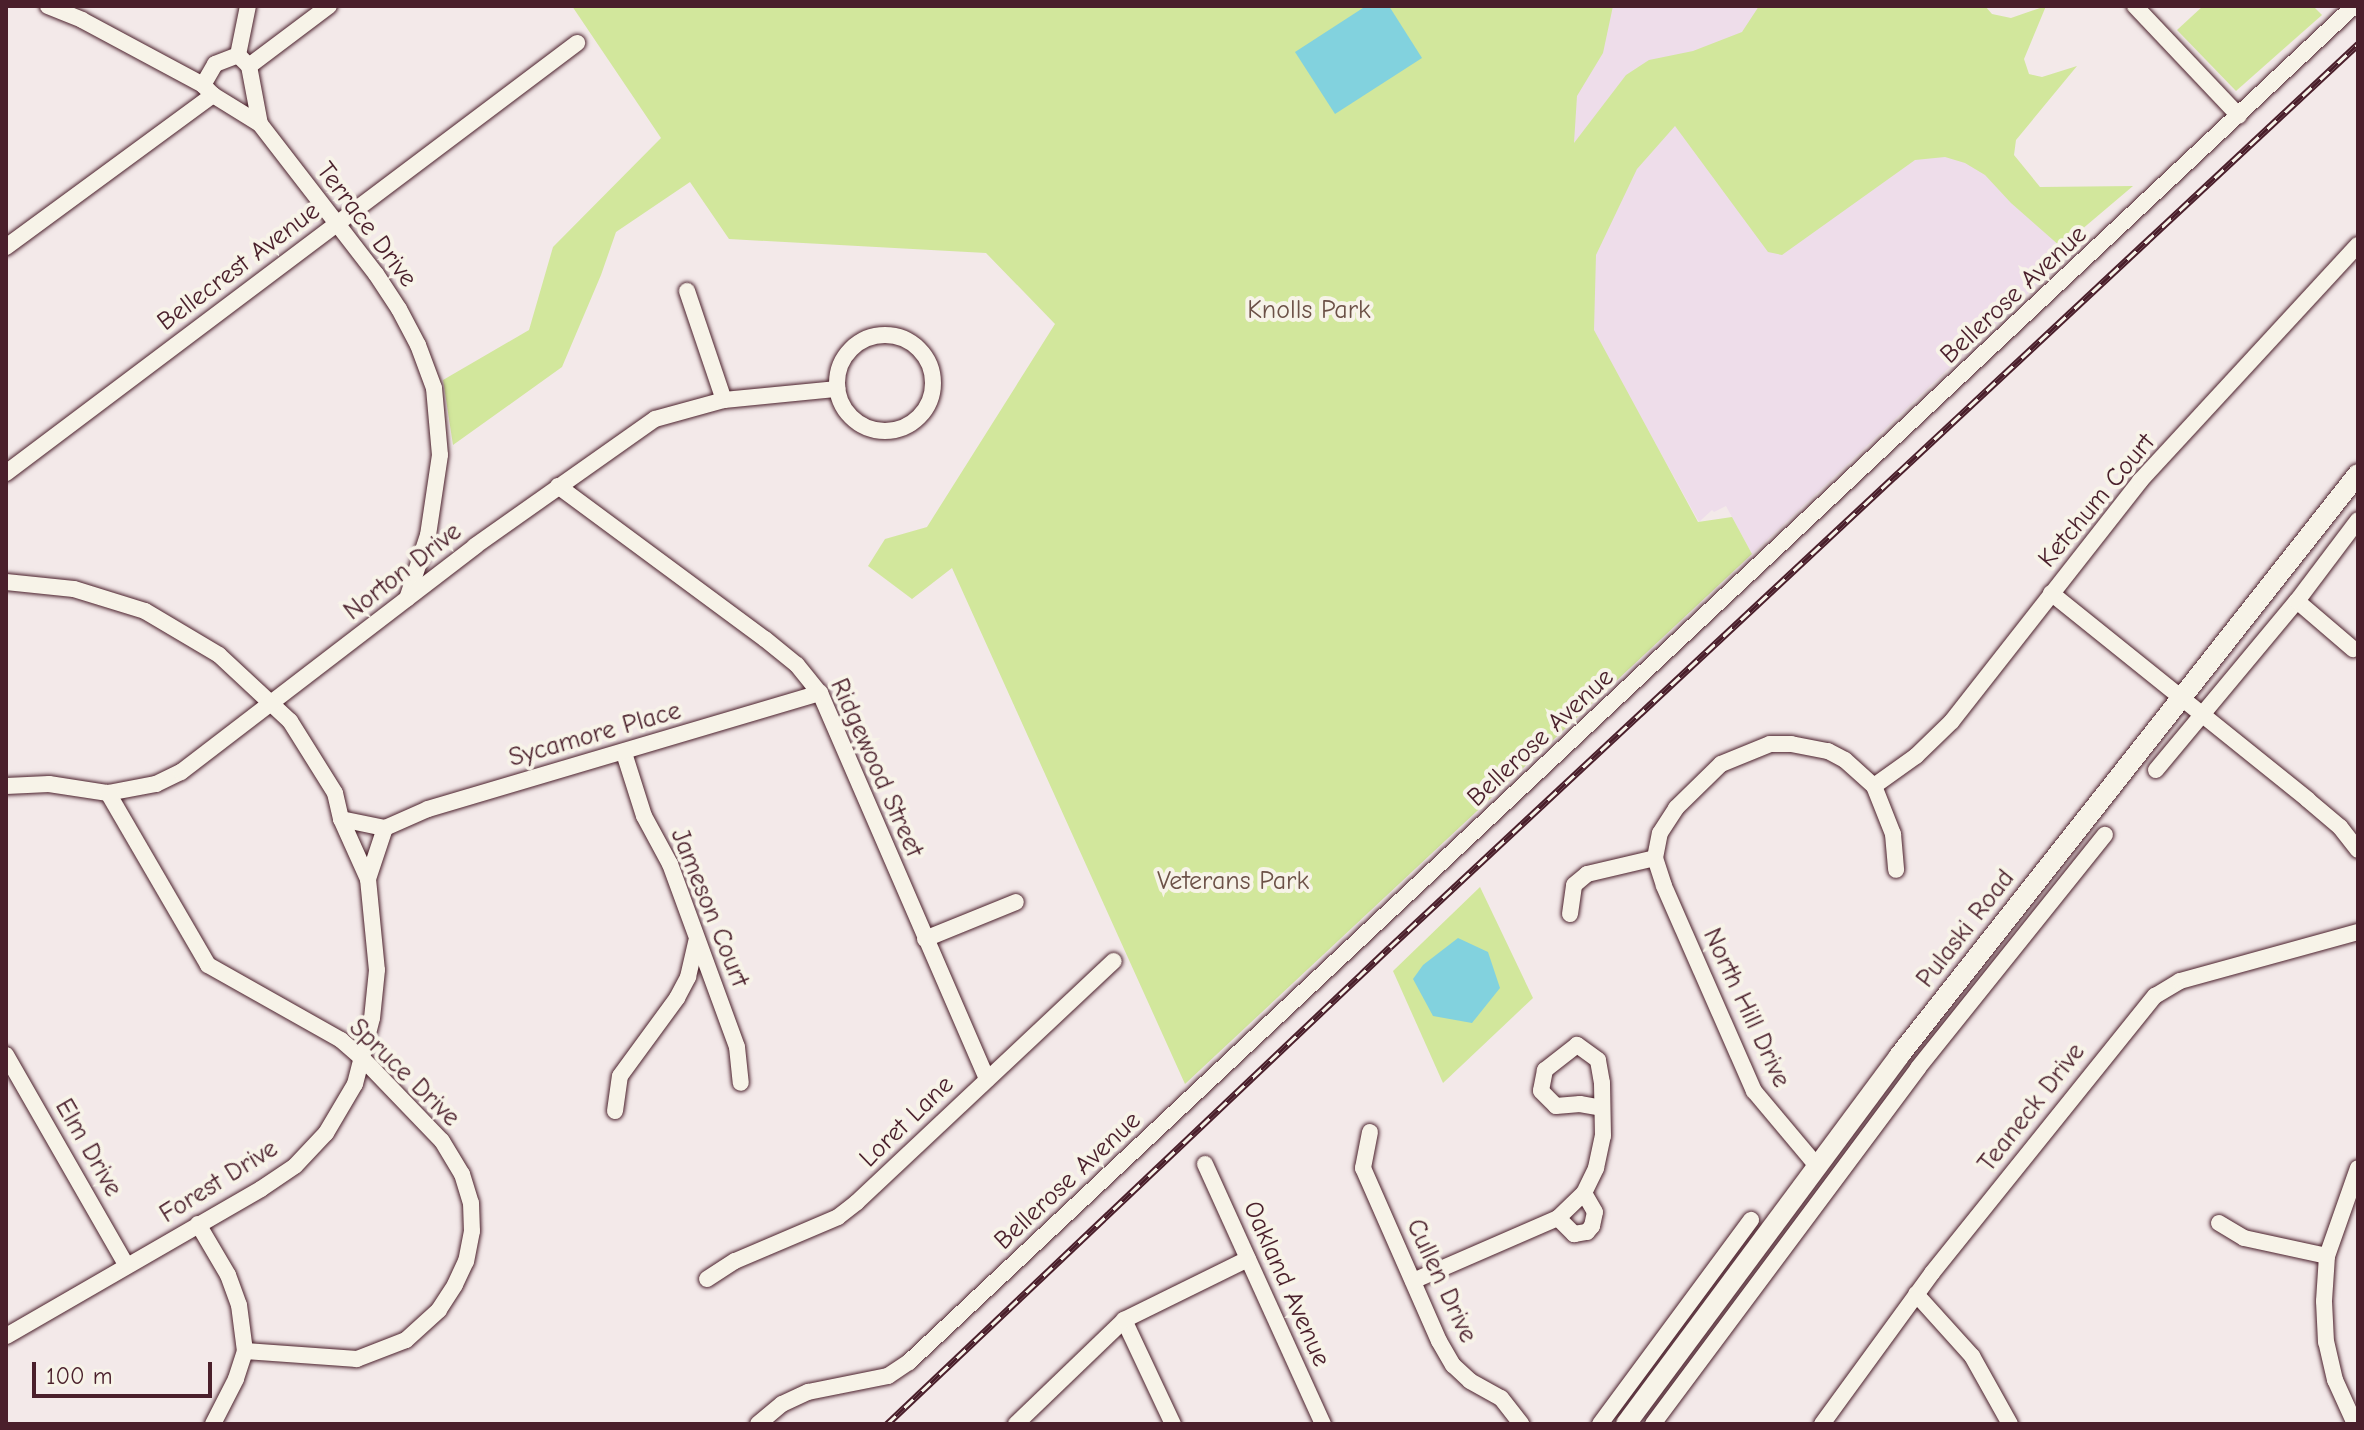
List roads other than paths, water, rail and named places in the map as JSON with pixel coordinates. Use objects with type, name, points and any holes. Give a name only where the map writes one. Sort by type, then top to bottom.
[{"type":"main road","name":"Pulaski Road","points":[[1626,1424],[1899,1056],[2358,474]]},
{"type":"street","name":"Terrace Drive","points":[[48,6],[82,20],[208,90],[260,124],[399,309],[418,345],[434,388],[440,455],[437,493],[407,599]]},
{"type":"street","points":[[248,6],[244,61],[260,124]]},
{"type":"street","points":[[6,247],[208,90],[215,64],[244,61],[329,6]]},
{"type":"street","points":[[2135,6],[2239,116]]},
{"type":"street","name":"Bellerose Avenue","points":[[758,1424],[782,1404],[808,1392],[888,1376],[909,1362],[2354,6]]},
{"type":"street","name":"Bellecrest Avenue","points":[[6,473],[577,43]]},
{"type":"street","name":"Ketchum Court","points":[[1874,786],[1916,756],[1952,721],[2140,481],[2358,245]]},
{"type":"street","points":[[687,291],[724,400]]},
{"type":"street","points":[[880,336],[905,339],[919,348],[929,362],[934,378],[928,407],[905,428],[890,432],[861,426],[849,416],[837,389],[838,372],[845,356],[857,344],[880,336]]},
{"type":"street","name":"Norton Drive","points":[[6,786],[49,784],[108,793],[156,784],[181,772],[558,486],[655,419],[724,400],[837,389]]},
{"type":"street","name":"Ridgewood Street","points":[[558,486],[765,639],[797,665],[820,693],[987,1079]]},
{"type":"street","points":[[2156,770],[2297,601],[2358,520]]},
{"type":"street","name":"Forest Drive","points":[[6,582],[74,589],[145,611],[219,655],[290,721],[335,793],[341,819],[368,879],[377,970],[364,1060],[344,1106],[326,1133],[295,1166],[6,1336]]},
{"type":"street","points":[[2051,593],[2340,827],[2358,850]]},
{"type":"street","points":[[2297,601],[2353,649]]},
{"type":"street","name":"Sycamore Place","points":[[385,828],[428,809],[820,693]]},
{"type":"street","points":[[1570,914],[1574,885],[1587,874],[1655,858],[1660,833],[1676,808],[1721,764],[1748,750],[1770,744],[1812,746],[1845,760],[1874,786],[1893,834],[1896,870]]},
{"type":"street","name":"Jameson Court","points":[[624,753],[644,816],[670,864],[737,1047],[741,1083]]},
{"type":"street","name":"Spruce Drive","points":[[108,793],[118,816],[208,965],[341,1040],[364,1060],[442,1141],[462,1174],[471,1203],[472,1231],[466,1261],[439,1310],[424,1327],[406,1340],[380,1352],[337,1360],[245,1351]]},
{"type":"street","points":[[341,819],[385,828],[368,879]]},
{"type":"street","points":[[1653,1424],[1918,1068],[2105,835]]},
{"type":"street","name":"North Hill Drive","points":[[1655,858],[1754,1091],[1817,1166]]},
{"type":"street","points":[[2044,872],[2063,887]]},
{"type":"street","points":[[925,939],[1016,902]]},
{"type":"street","name":"Teaneck Drive","points":[[1822,1424],[1916,1294],[2155,996],[2180,981],[2358,932]]},
{"type":"street","points":[[615,1111],[620,1076],[677,998],[688,977],[696,941]]},
{"type":"street","name":"Loret Lane","points":[[707,1279],[735,1261],[848,1210],[1114,961]]},
{"type":"street","points":[[1413,1281],[1558,1218],[1584,1193],[1599,1157],[1603,1136],[1602,1108],[1598,1060],[1577,1045],[1545,1070],[1541,1091],[1556,1106],[1580,1104],[1602,1108]]},
{"type":"street","name":"Elm Drive","points":[[6,1055],[127,1266]]},
{"type":"street","points":[[1899,1056],[1918,1068]]},
{"type":"street","name":"Cullen Drive","points":[[1370,1132],[1363,1168],[1453,1365],[1470,1381],[1501,1398],[1521,1424]]},
{"type":"street","name":"Oakland Avenue","points":[[1205,1164],[1323,1424]]},
{"type":"street","points":[[2355,1424],[2335,1380],[2326,1342],[2327,1256],[2358,1168]]},
{"type":"street","points":[[1558,1218],[1574,1234],[1587,1232],[1595,1212],[1584,1193]]},
{"type":"street","points":[[1600,1424],[1751,1220]]},
{"type":"street","points":[[2219,1223],[2244,1238],[2327,1256]]},
{"type":"street","points":[[198,1224],[228,1275],[239,1305],[245,1351],[236,1379],[213,1424]]},
{"type":"street","points":[[1017,1423],[1124,1320],[1248,1259]]},
{"type":"street","points":[[1916,1294],[1972,1356],[2010,1424]]},
{"type":"street","points":[[1124,1320],[1173,1424]]},
{"type":"water","points":[[1366,6],[1389,6],[1422,58],[1335,114],[1295,52]]},
{"type":"water","points":[[1458,938],[1488,952],[1500,988],[1472,1023],[1433,1016],[1413,979],[1423,965]]},
{"type":"railway","points":[[887,1424],[1390,947],[2358,44]]},
{"type":"park label","name":"Knolls Park","points":[[1309,311]]},
{"type":"park label","name":"Veterans Park","points":[[1233,882]]}]
